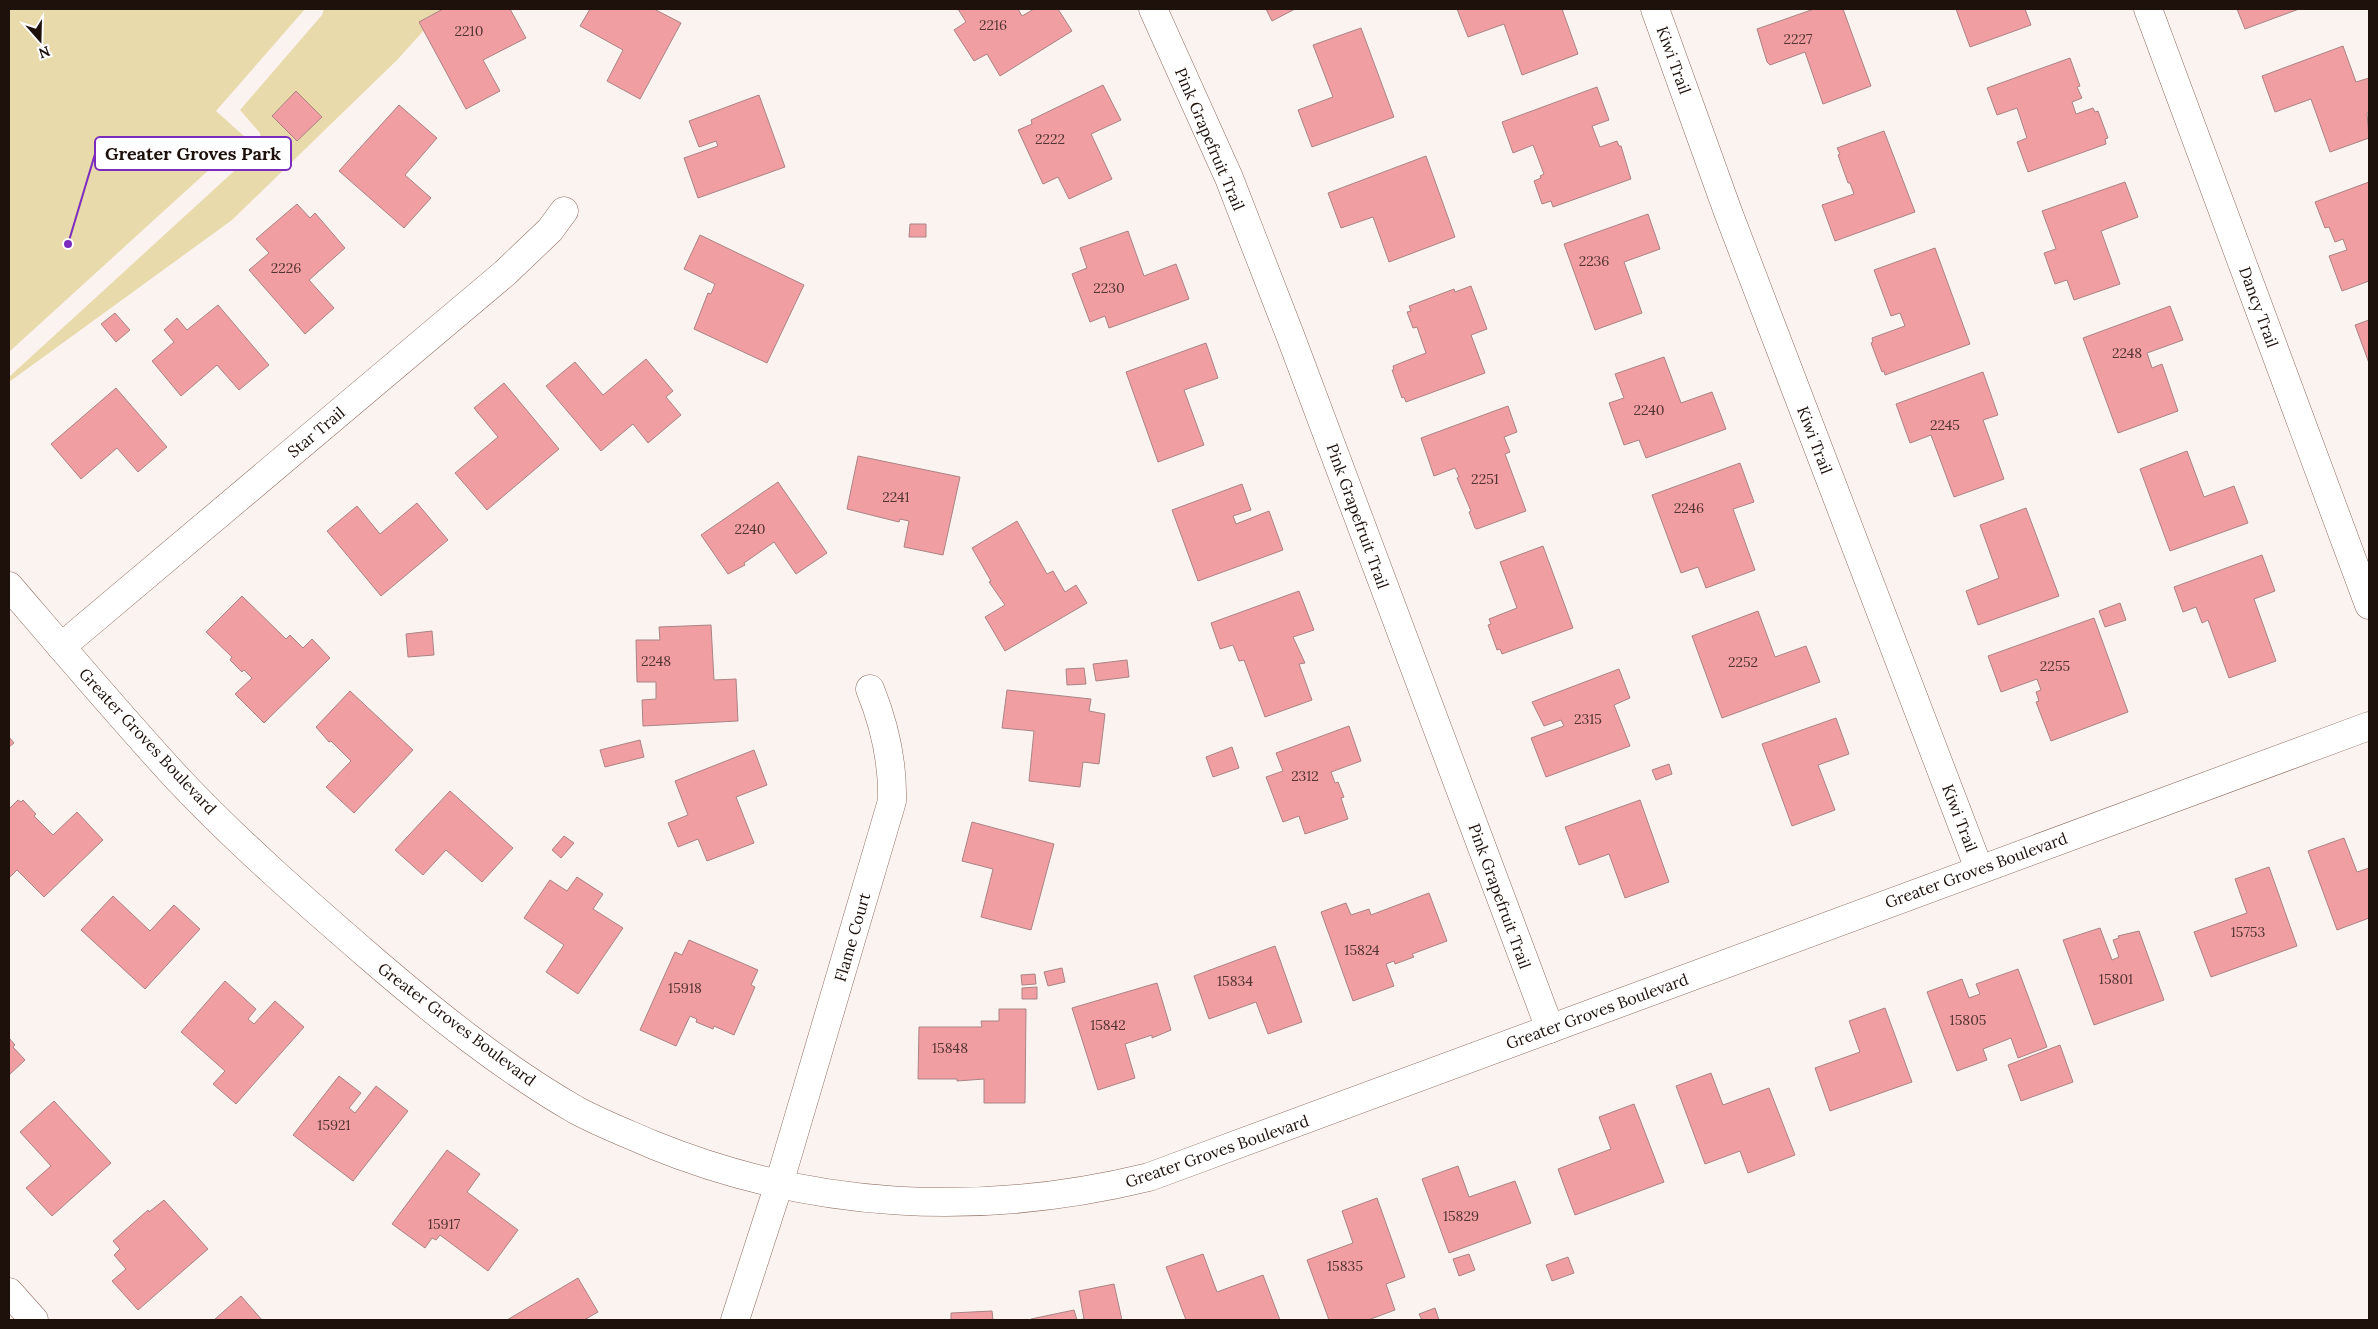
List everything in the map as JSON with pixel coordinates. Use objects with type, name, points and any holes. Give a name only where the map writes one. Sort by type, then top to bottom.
[{"type":"street","name":"Pink Grapefruit Trail","points":[[1154,9],[1229,178],[1290,335],[1550,1029]]},
{"type":"street","name":"Kiwi Trail","points":[[1655,9],[1728,212],[1979,869]]},
{"type":"street","name":"Dancy Trail","points":[[2148,9],[2369,604]]},
{"type":"street","name":"Star Trail","points":[[61,647],[505,273],[550,230],[564,211]]},
{"type":"street","name":"Greater Groves Boulevard","points":[[9,586],[178,779],[296,893],[402,985],[513,1071],[579,1112],[639,1139],[707,1165],[779,1184],[856,1198],[936,1203],[1032,1199],[1111,1186],[1192,1163],[1979,869],[2369,726]]},
{"type":"street","name":"Flame Court","points":[[735,1320],[779,1184],[892,801],[893,772],[888,741],[870,689]]},
{"type":"street","points":[[9,1292],[34,1320]]},
{"type":"shaded area","points":[[9,9],[305,9],[216,111],[245,137],[9,352]]},
{"type":"shaded area","points":[[324,9],[443,9],[398,59],[232,220],[9,382],[9,377],[256,151],[261,143],[260,133],[240,110],[322,15]]},
{"type":"building","points":[[443,9],[510,9],[526,38],[483,60],[500,91],[466,109],[419,22]]},
{"type":"building","points":[[590,9],[654,9],[681,23],[640,99],[607,81],[623,50],[580,26]]},
{"type":"building","points":[[958,9],[1018,9],[1022,16],[1034,9],[1058,9],[1072,31],[1000,76],[987,54],[974,61],[954,30],[966,22]]},
{"type":"building","points":[[1266,9],[1295,9],[1272,21]]},
{"type":"building","points":[[1457,9],[1562,9],[1578,54],[1522,75],[1504,24],[1468,37]]},
{"type":"building","points":[[1814,9],[1843,9],[1871,86],[1823,104],[1805,52],[1770,65],[1767,62],[1757,29]]},
{"type":"building","points":[[1956,9],[2025,9],[2031,25],[1970,47]]},
{"type":"building","points":[[2237,9],[2299,9],[2245,29]]},
{"type":"building","points":[[1361,28],[1394,117],[1312,147],[1298,110],[1333,97],[1313,45]]},
{"type":"building","points":[[2343,46],[2356,82],[2369,78],[2369,112],[2367,113],[2369,138],[2330,152],[2311,99],[2275,112],[2262,76]]},
{"type":"building","points":[[2070,58],[2080,86],[2077,87],[2082,98],[2072,102],[2076,114],[2093,108],[2095,112],[2098,111],[2108,138],[2105,139],[2106,144],[2028,172],[2017,142],[2027,138],[2017,108],[1997,115],[1987,88]]},
{"type":"building","points":[[1103,85],[1121,120],[1091,134],[1112,179],[1069,199],[1058,177],[1043,184],[1018,130],[1032,124],[1031,120]]},
{"type":"building","points":[[1597,87],[1609,120],[1592,126],[1600,147],[1617,141],[1619,146],[1621,146],[1631,179],[1553,207],[1551,201],[1542,204],[1534,181],[1541,178],[1540,176],[1544,174],[1533,145],[1513,153],[1502,122]]},
{"type":"building","points":[[296,91],[322,117],[297,141],[272,116]]},
{"type":"building","points":[[759,95],[785,167],[698,198],[684,158],[718,146],[716,141],[699,147],[689,121]]},
{"type":"building","points":[[399,105],[437,138],[405,175],[431,198],[404,228],[339,171]]},
{"type":"building","points":[[1884,131],[1915,212],[1835,241],[1822,205],[1854,194],[1850,183],[1848,183],[1837,148]]},
{"type":"building","points":[[1426,156],[1455,237],[1389,262],[1373,217],[1341,228],[1328,193]]},
{"type":"building","points":[[2125,182],[2138,217],[2101,231],[2120,284],[2074,300],[2067,280],[2055,284],[2044,253],[2056,249],[2042,211]]},
{"type":"building","points":[[2369,182],[2369,281],[2342,291],[2329,256],[2347,250],[2343,239],[2335,242],[2329,227],[2325,228],[2315,202]]},
{"type":"building","points":[[297,204],[310,218],[315,213],[345,248],[309,280],[334,308],[305,334],[249,270],[269,253],[256,239]]},
{"type":"building","points":[[1648,214],[1660,249],[1624,262],[1642,313],[1595,330],[1564,244]]},
{"type":"building","points":[[910,224],[926,224],[926,237],[909,237]]},
{"type":"building","points":[[1128,231],[1144,276],[1176,264],[1189,299],[1109,328],[1105,316],[1090,322],[1072,274],[1087,268],[1080,248]]},
{"type":"building","points":[[700,235],[804,285],[767,363],[694,329],[708,293],[711,294],[715,284],[684,269]]},
{"type":"building","points":[[1935,248],[1970,344],[1885,375],[1884,371],[1882,372],[1871,343],[1873,342],[1872,338],[1905,326],[1900,313],[1891,316],[1874,270]]},
{"type":"building","points":[[1471,286],[1487,329],[1471,335],[1485,373],[1406,402],[1404,397],[1402,398],[1392,370],[1394,370],[1393,366],[1426,353],[1417,327],[1413,328],[1407,312],[1411,311],[1409,306],[1454,289],[1455,292]]},
{"type":"building","points":[[218,305],[269,365],[239,390],[217,365],[181,396],[152,361],[174,342],[164,330],[177,318],[187,330]]},
{"type":"building","points":[[2170,306],[2183,340],[2147,353],[2152,368],[2162,364],[2178,411],[2118,433],[2083,338]]},
{"type":"building","points":[[115,313],[130,330],[116,342],[101,324]]},
{"type":"building","points":[[2369,320],[2369,363],[2355,325]]},
{"type":"building","points":[[1206,343],[1218,378],[1184,390],[1204,445],[1158,462],[1126,372]]},
{"type":"building","points":[[1664,357],[1681,403],[1712,392],[1726,429],[1646,458],[1639,440],[1624,445],[1609,403],[1624,398],[1615,374]]},
{"type":"building","points":[[646,359],[673,391],[666,397],[681,415],[648,443],[633,424],[601,451],[546,386],[575,362],[603,395]]},
{"type":"building","points":[[1983,372],[1998,415],[1983,420],[2004,479],[1954,497],[1931,435],[1910,443],[1896,404]]},
{"type":"building","points":[[504,383],[559,449],[487,510],[455,473],[498,437],[474,408]]},
{"type":"building","points":[[116,388],[167,447],[138,472],[117,448],[81,479],[51,444]]},
{"type":"building","points":[[1508,406],[1517,432],[1504,437],[1510,452],[1505,454],[1526,511],[1477,529],[1469,512],[1471,511],[1457,478],[1459,477],[1455,468],[1434,476],[1421,438]]},
{"type":"building","points":[[2187,451],[2204,497],[2234,486],[2248,523],[2170,551],[2140,469]]},
{"type":"building","points":[[858,456],[960,477],[943,555],[904,547],[909,521],[900,519],[899,522],[847,509]]},
{"type":"building","points":[[1740,463],[1754,502],[1733,509],[1755,570],[1706,588],[1698,567],[1681,573],[1652,495]]},
{"type":"building","points":[[778,482],[827,553],[796,574],[774,542],[744,563],[745,565],[728,574],[701,535]]},
{"type":"building","points":[[1242,484],[1251,510],[1233,516],[1236,524],[1269,511],[1283,550],[1198,581],[1172,510]]},
{"type":"building","points":[[417,503],[448,540],[381,596],[327,531],[357,506],[380,534]]},
{"type":"building","points":[[2026,508],[2059,596],[1978,625],[1966,591],[1999,578],[1980,525]]},
{"type":"building","points":[[1017,521],[1047,574],[1053,571],[1065,592],[1076,585],[1087,603],[1005,651],[985,617],[1005,605],[989,582],[991,581],[972,548]]},
{"type":"building","points":[[1543,546],[1573,628],[1502,654],[1500,649],[1497,650],[1488,625],[1491,624],[1489,619],[1517,608],[1500,562]]},
{"type":"building","points":[[2262,555],[2275,591],[2254,599],[2276,661],[2229,678],[2208,620],[2202,623],[2196,607],[2183,612],[2174,587]]},
{"type":"building","points":[[1299,591],[1314,630],[1293,637],[1305,663],[1299,664],[1312,700],[1265,717],[1244,660],[1239,661],[1233,645],[1220,649],[1211,623]]},
{"type":"building","points":[[242,596],[286,639],[290,635],[303,648],[312,639],[330,658],[264,723],[235,694],[252,678],[244,670],[242,672],[230,660],[232,657],[206,632]]},
{"type":"building","points":[[2120,603],[2126,620],[2105,627],[2099,611]]},
{"type":"building","points":[[1758,611],[1775,657],[1806,646],[1820,682],[1722,718],[1692,636]]},
{"type":"building","points":[[2094,618],[2128,712],[2051,741],[2036,702],[2039,701],[2036,692],[2041,690],[2037,679],[2001,692],[1988,656]]},
{"type":"building","points":[[711,625],[714,680],[736,679],[738,721],[643,726],[642,700],[656,699],[656,682],[637,682],[636,640],[660,640],[659,627]]},
{"type":"building","points":[[432,631],[434,655],[408,657],[406,634]]},
{"type":"building","points":[[1127,660],[1129,677],[1096,681],[1093,664]]},
{"type":"building","points":[[1084,668],[1086,684],[1067,685],[1066,669]]},
{"type":"building","points":[[1619,669],[1630,698],[1614,705],[1630,746],[1546,777],[1531,738],[1564,726],[1561,720],[1544,726],[1532,702]]},
{"type":"building","points":[[1007,690],[1091,699],[1089,711],[1105,714],[1099,764],[1083,762],[1080,787],[1029,781],[1034,731],[1002,728]]},
{"type":"building","points":[[350,691],[413,750],[354,813],[326,787],[351,761],[331,741],[329,742],[316,727]]},
{"type":"building","points":[[1836,718],[1849,754],[1818,765],[1835,810],[1792,826],[1762,744]]},
{"type":"building","points":[[1349,726],[1361,761],[1331,772],[1335,783],[1338,782],[1344,797],[1341,798],[1348,819],[1305,834],[1299,816],[1283,822],[1266,777],[1283,771],[1276,753]]},
{"type":"building","points":[[9,737],[14,743],[9,747]]},
{"type":"building","points":[[640,740],[644,757],[605,767],[600,750]]},
{"type":"building","points":[[1232,747],[1239,768],[1213,777],[1206,757]]},
{"type":"building","points":[[754,750],[767,785],[736,797],[754,843],[707,861],[698,839],[678,847],[668,823],[688,815],[675,781]]},
{"type":"building","points":[[1669,764],[1672,774],[1656,780],[1652,770]]},
{"type":"building","points":[[450,791],[513,848],[482,882],[446,850],[423,875],[395,850]]},
{"type":"building","points":[[18,800],[21,802],[23,800],[36,814],[34,816],[53,835],[77,812],[103,840],[44,897],[17,870],[9,878],[9,809]]},
{"type":"building","points":[[1640,800],[1669,882],[1625,898],[1609,854],[1579,865],[1565,827]]},
{"type":"building","points":[[972,822],[1054,844],[1031,930],[981,917],[993,869],[962,861]]},
{"type":"building","points":[[564,836],[574,843],[561,858],[552,850]]},
{"type":"building","points":[[2344,838],[2357,872],[2369,868],[2369,918],[2337,930],[2308,851]]},
{"type":"building","points":[[2269,867],[2297,946],[2211,977],[2194,932],[2247,913],[2235,879]]},
{"type":"building","points":[[577,877],[603,894],[593,909],[623,928],[578,994],[546,972],[564,945],[524,918],[550,880],[567,891]]},
{"type":"building","points":[[1429,893],[1447,941],[1412,954],[1414,957],[1395,964],[1394,961],[1386,964],[1394,986],[1353,1001],[1321,912],[1346,903],[1351,915],[1369,909],[1371,915]]},
{"type":"building","points":[[113,896],[150,931],[174,905],[200,929],[145,989],[81,930]]},
{"type":"building","points":[[2100,928],[2112,960],[2119,957],[2113,940],[2119,938],[2118,936],[2139,931],[2164,1000],[2094,1025],[2063,940]]},
{"type":"building","points":[[689,940],[758,970],[751,985],[755,987],[734,1035],[714,1026],[713,1029],[696,1022],[697,1019],[690,1016],[676,1046],[640,1030],[675,952],[682,955]]},
{"type":"building","points":[[1275,946],[1302,1022],[1268,1034],[1256,1002],[1209,1019],[1194,976]]},
{"type":"building","points":[[1062,968],[1065,982],[1048,986],[1044,972]]},
{"type":"building","points":[[2018,969],[2047,1047],[2018,1058],[2011,1038],[1983,1049],[1987,1060],[1957,1071],[1927,992],[1962,979],[1969,998],[1980,994],[1976,984]]},
{"type":"building","points":[[1035,974],[1036,984],[1022,985],[1021,975]]},
{"type":"building","points":[[225,981],[256,1009],[248,1019],[254,1024],[275,1001],[304,1027],[236,1104],[213,1084],[225,1071],[181,1032]]},
{"type":"building","points":[[1157,983],[1171,1030],[1152,1038],[1152,1035],[1125,1044],[1135,1078],[1098,1090],[1072,1008]]},
{"type":"building","points":[[1037,987],[1037,999],[1022,999],[1022,988]]},
{"type":"building","points":[[1885,1008],[1912,1082],[1830,1111],[1815,1068],[1860,1052],[1849,1021]]},
{"type":"building","points":[[999,1009],[1026,1009],[1025,1103],[984,1103],[984,1079],[957,1081],[957,1079],[918,1079],[919,1027],[982,1027],[981,1021],[999,1021]]},
{"type":"building","points":[[9,1038],[15,1045],[13,1047],[25,1060],[9,1075]]},
{"type":"building","points":[[2060,1045],[2073,1082],[2021,1101],[2008,1065]]},
{"type":"building","points":[[1711,1073],[1723,1105],[1769,1088],[1795,1155],[1748,1173],[1740,1151],[1705,1164],[1676,1086]]},
{"type":"building","points":[[339,1076],[361,1093],[349,1108],[355,1113],[376,1086],[408,1111],[353,1181],[293,1135]]},
{"type":"building","points":[[54,1101],[111,1163],[52,1216],[26,1188],[51,1166],[20,1132]]},
{"type":"building","points":[[1634,1104],[1664,1182],[1575,1215],[1558,1169],[1611,1149],[1599,1117]]},
{"type":"building","points":[[447,1150],[480,1174],[467,1192],[518,1230],[488,1271],[440,1235],[436,1240],[432,1238],[425,1248],[392,1224]]},
{"type":"building","points":[[1458,1166],[1469,1197],[1515,1181],[1531,1223],[1449,1253],[1422,1179]]},
{"type":"building","points":[[1377,1198],[1405,1277],[1386,1284],[1395,1310],[1368,1320],[1329,1320],[1307,1260],[1353,1243],[1342,1211]]},
{"type":"building","points":[[164,1200],[208,1249],[138,1310],[112,1281],[126,1269],[114,1255],[120,1249],[113,1241],[148,1210],[149,1212]]},
{"type":"building","points":[[1203,1254],[1217,1292],[1263,1275],[1280,1320],[1186,1320],[1166,1267]]},
{"type":"building","points":[[1469,1254],[1475,1270],[1459,1276],[1453,1259]]},
{"type":"building","points":[[1568,1257],[1574,1273],[1552,1281],[1546,1265]]},
{"type":"building","points":[[578,1278],[598,1312],[584,1320],[507,1320]]},
{"type":"building","points":[[1114,1284],[1122,1320],[1078,1320],[1084,1319],[1079,1291]]},
{"type":"building","points":[[241,1296],[262,1320],[214,1320]]},
{"type":"building","points":[[1435,1308],[1439,1320],[1422,1320],[1419,1314]]},
{"type":"building","points":[[1074,1310],[1077,1320],[1031,1319]]},
{"type":"building","points":[[992,1311],[993,1320],[951,1320],[951,1313]]},
{"type":"place","name":"Greater Groves Park","points":[[68,244]]}]
